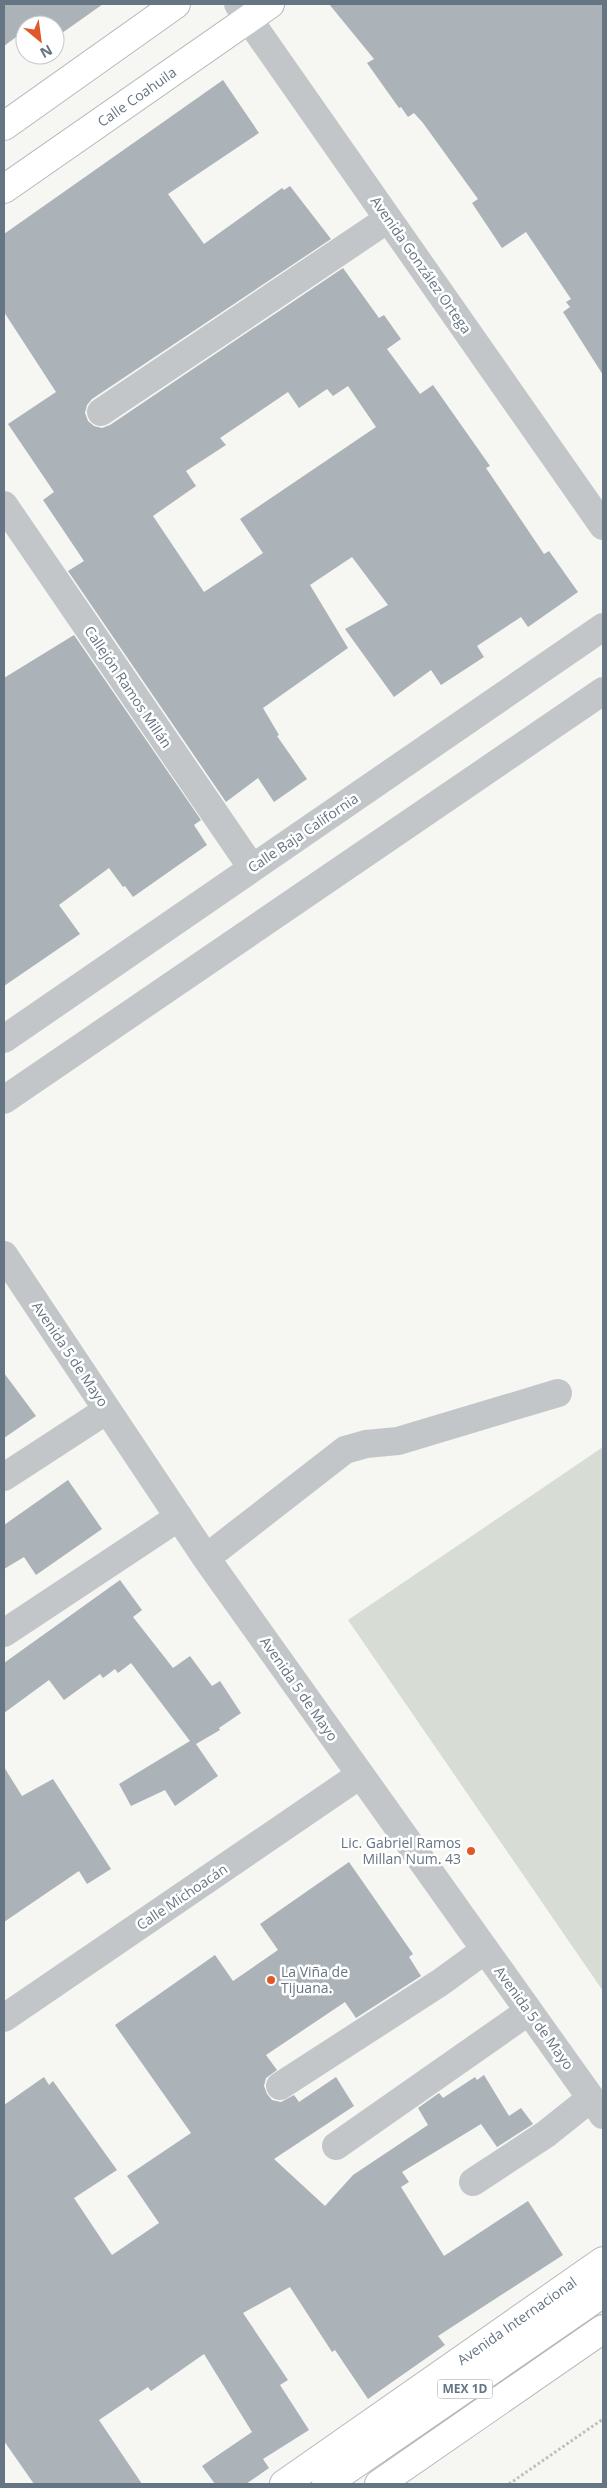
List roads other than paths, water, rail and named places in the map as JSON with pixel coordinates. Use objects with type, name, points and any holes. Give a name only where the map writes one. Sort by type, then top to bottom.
[{"type":"main road","points":[[4,126],[176,4]]},
{"type":"main road","name":"Calle Coahuila","points":[[4,190],[252,9]]},
{"type":"main road","name":"Avenida Internacional","points":[[284,2484],[603,2261]]},
{"type":"main road","name":"Avenida Internacional","points":[[326,2484],[603,2293]]},
{"type":"main road","points":[[350,2484],[603,2310]]},
{"type":"main road","points":[[379,2484],[603,2329]]},
{"type":"main road","points":[[405,2484],[603,2347]]},
{"type":"street","name":"Avenida González Ortega","points":[[252,9],[388,219],[603,526]]},
{"type":"street","points":[[101,412],[388,219]]},
{"type":"street","name":"Callejón Ramos Millán","points":[[4,505],[252,868]]},
{"type":"street","name":"Calle Baja California","points":[[4,1039],[603,627]]},
{"type":"street","points":[[4,1100],[603,691]]},
{"type":"street","name":"Avenida 5 de Mayo","points":[[4,1255],[206,1558],[597,2107]]},
{"type":"street","points":[[206,1558],[345,1450],[366,1444],[398,1441],[558,1393]]},
{"type":"street","points":[[4,1477],[107,1410]]},
{"type":"street","points":[[4,1633],[179,1517]]},
{"type":"street","name":"Calle Michoacán","points":[[4,2018],[360,1775]]},
{"type":"street","points":[[280,2086],[441,1982],[485,1950]]},
{"type":"street","points":[[336,2146],[529,2011]]},
{"type":"street","points":[[473,2182],[546,2134],[597,2107]]},
{"type":"place","name":"Lic. Gabriel Ramos Millan Num. 43","points":[[471,1851]]},
{"type":"place","name":"La Viña de Tijuana.","points":[[271,1980]]}]
